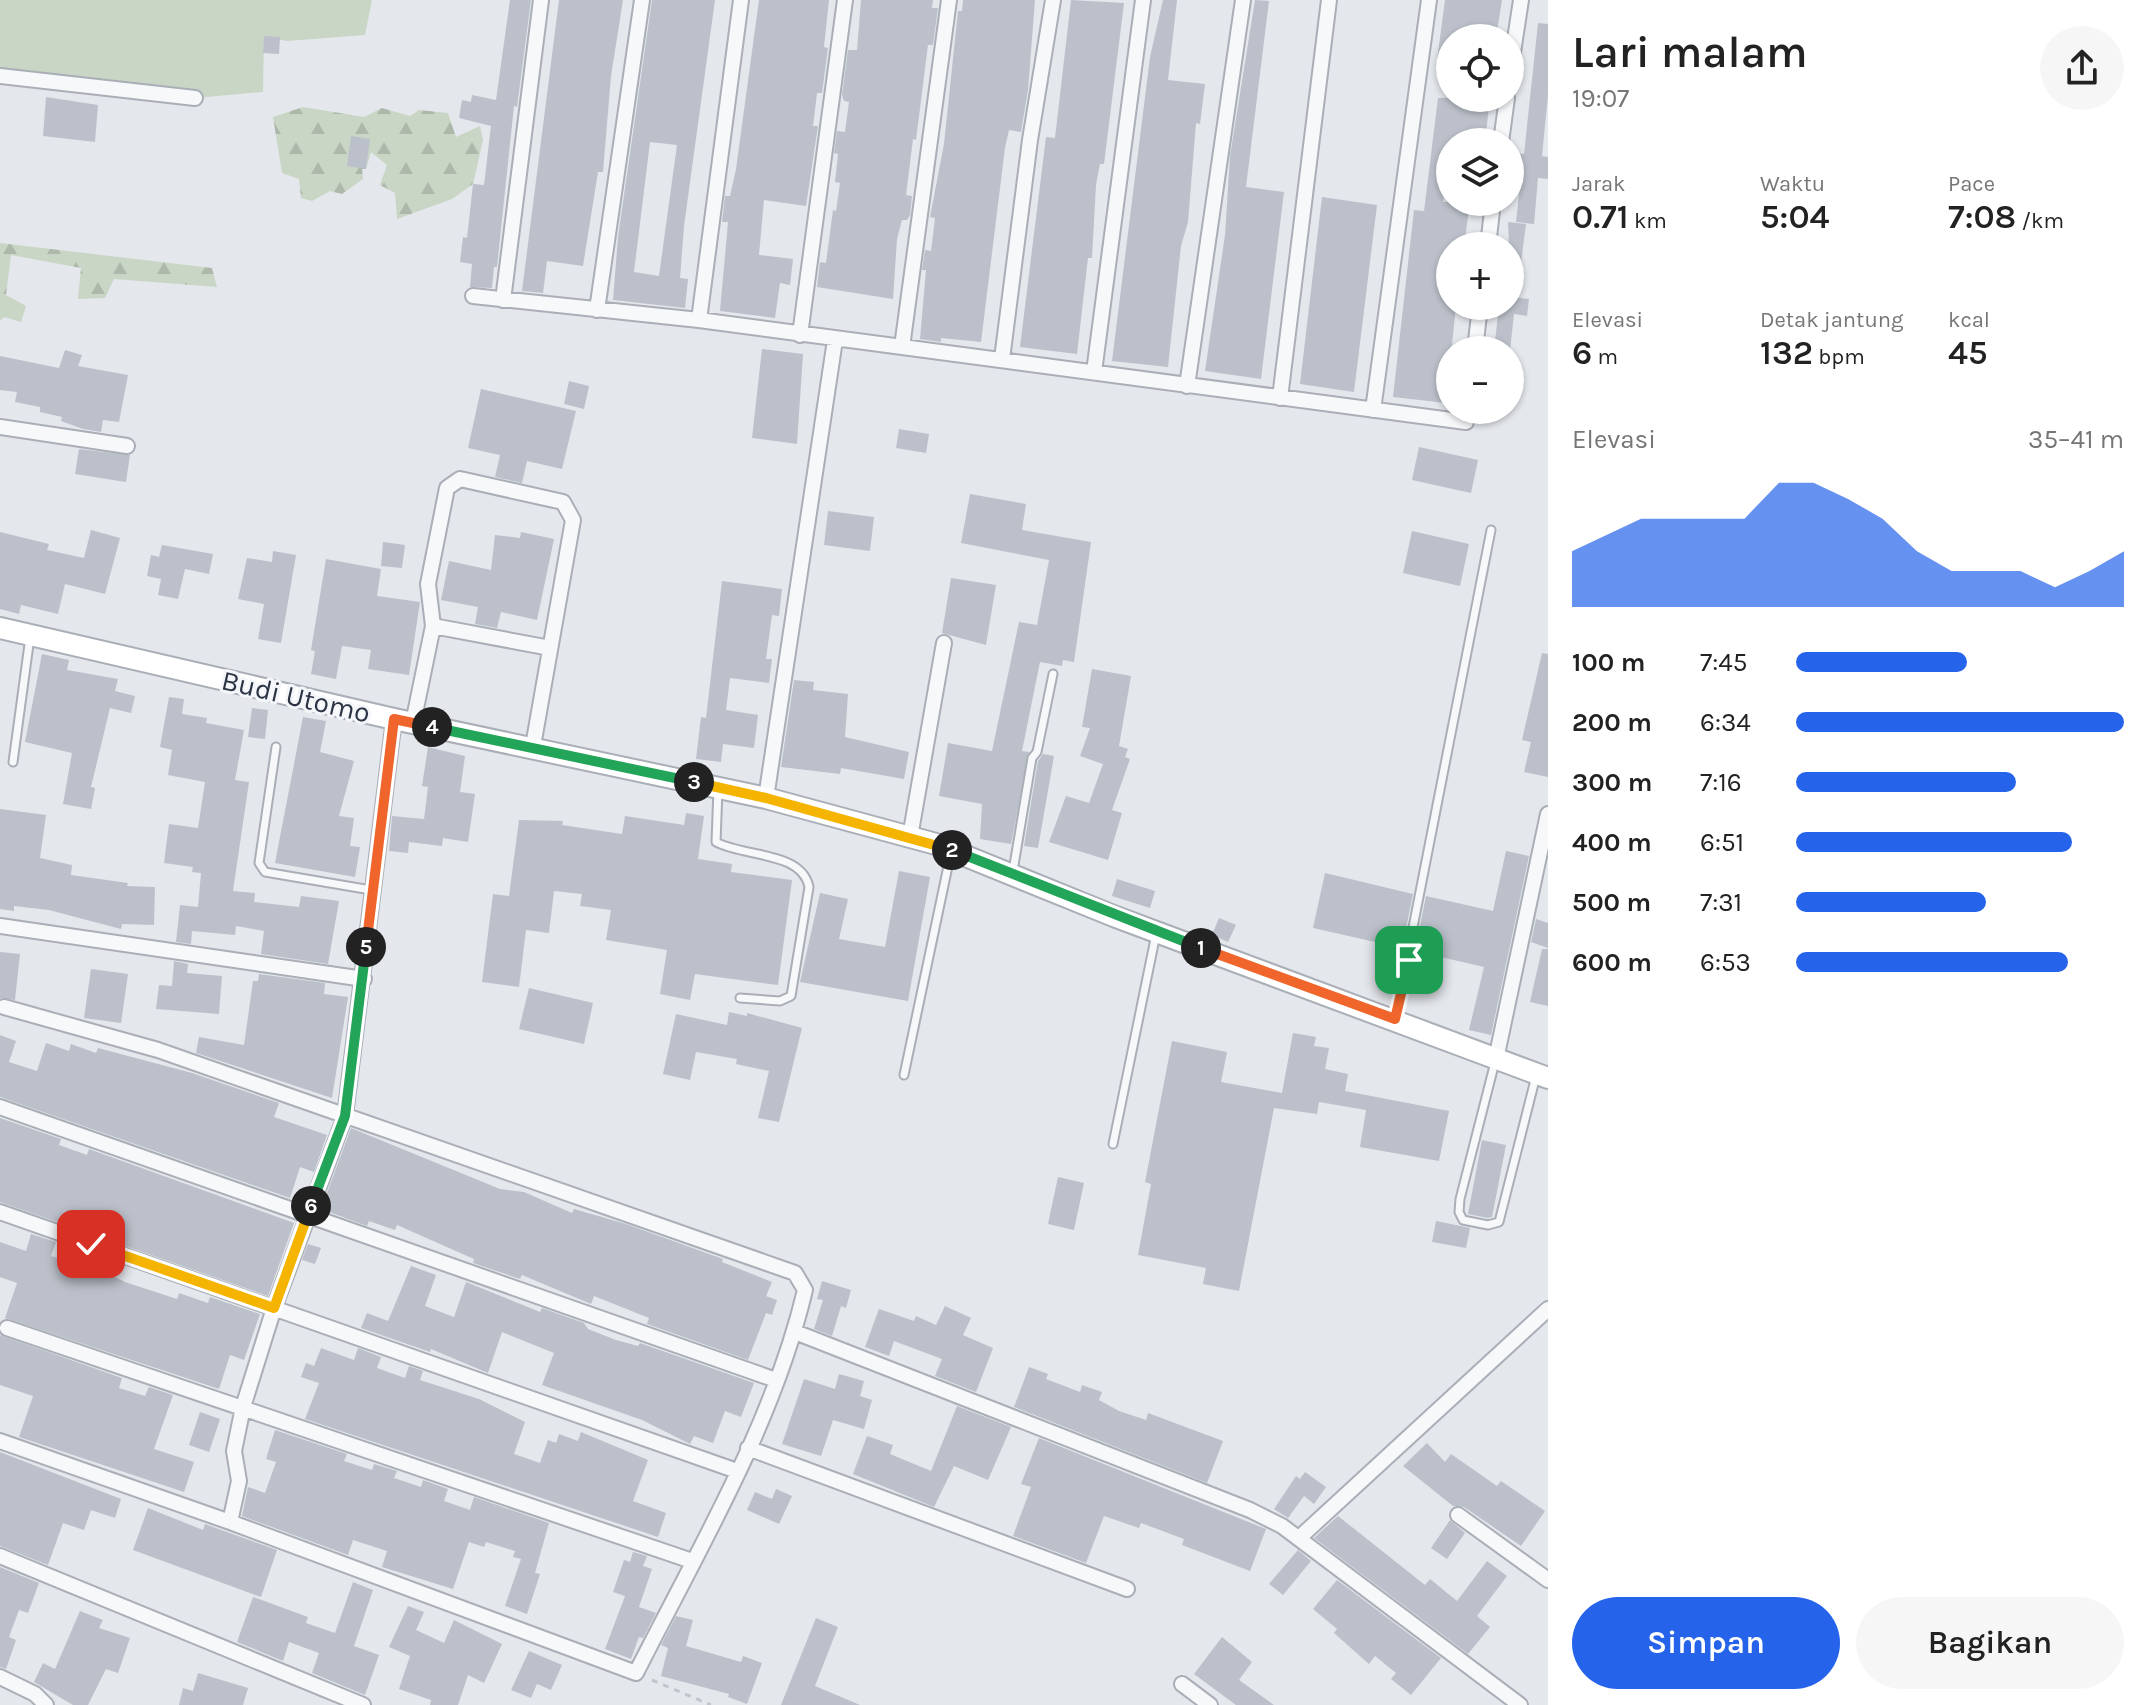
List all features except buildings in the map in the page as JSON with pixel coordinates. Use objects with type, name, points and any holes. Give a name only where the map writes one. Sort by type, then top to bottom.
[{"type":"street","points":[[503,300],[541,0]]},
{"type":"street","points":[[597,310],[642,0]]},
{"type":"street","points":[[699,320],[741,0]]},
{"type":"street","points":[[800,335],[845,0]]},
{"type":"street","points":[[902,347],[949,0]]},
{"type":"street","points":[[1002,359],[1030,140],[1053,0]]},
{"type":"street","points":[[1094,372],[1143,0]]},
{"type":"street","points":[[1187,386],[1243,0]]},
{"type":"street","points":[[1280,398],[1329,0]]},
{"type":"street","points":[[1373,410],[1429,0]]},
{"type":"street","points":[[1517,24],[1521,0]]},
{"type":"street","points":[[0,76],[195,98]]},
{"type":"street","points":[[473,296],[699,320],[1436,418]]},
{"type":"street","points":[[766,798],[835,340]]},
{"type":"street","points":[[0,427],[127,446]]},
{"type":"street","points":[[230,1522],[239,1481],[234,1451],[243,1407],[274,1308],[345,1116],[364,979],[371,890],[403,721],[433,626],[428,584],[447,488],[460,479],[563,502],[573,520],[533,746]]},
{"type":"street","points":[[433,626],[550,648]]},
{"type":"street","name":"Budi Utomo","points":[[0,628],[403,721],[533,746],[766,798],[910,837],[952,850],[1156,932],[1542,1076]]},
{"type":"street","points":[[910,837],[944,643]]},
{"type":"street","points":[[1496,1059],[1548,814]]},
{"type":"street","points":[[0,926],[364,979]]},
{"type":"street","points":[[0,1441],[230,1522],[636,1673],[748,1448],[795,1332],[805,1290],[795,1273],[158,1050],[4,1007]]},
{"type":"street","points":[[0,1107],[776,1380]]},
{"type":"street","points":[[0,1212],[737,1471]]},
{"type":"street","points":[[1299,1538],[1548,1309]]},
{"type":"street","points":[[7,1328],[692,1561]]},
{"type":"street","points":[[795,1332],[1250,1510],[1299,1538],[1520,1705]]},
{"type":"street","points":[[748,1448],[1127,1589]]},
{"type":"street","points":[[1458,1515],[1548,1580]]},
{"type":"street","points":[[0,1556],[363,1705]]},
{"type":"street","points":[[0,1677],[16,1682],[46,1705]]},
{"type":"street","points":[[1182,1684],[1210,1705]]},
{"type":"lane","points":[[1395,1019],[1491,530]]},
{"type":"lane","points":[[13,762],[31,635]]},
{"type":"lane","points":[[1012,873],[1032,758],[1037,752],[1053,674]]},
{"type":"lane","points":[[276,747],[259,863],[265,872],[371,890]]},
{"type":"lane","points":[[718,787],[716,842],[795,866],[807,878],[809,887],[791,996],[780,1001],[740,998]]},
{"type":"lane","points":[[904,1075],[952,850]]},
{"type":"lane","points":[[1113,1144],[1156,932]]},
{"type":"lane","points":[[1496,1059],[1460,1199],[1459,1212],[1463,1220],[1488,1225],[1499,1222],[1542,1076]]},
{"type":"path","points":[[636,1673],[711,1705]]},
{"type":"green space","points":[[0,0],[372,0],[365,35],[287,41],[264,36],[263,92],[195,98],[0,73]]},
{"type":"green space","points":[[303,107],[364,117],[382,108],[410,116],[419,110],[448,113],[456,137],[480,126],[483,140],[473,184],[452,199],[397,219],[395,193],[380,185],[387,165],[371,152],[366,169],[362,169],[363,179],[342,194],[330,191],[312,201],[301,198],[299,179],[282,173],[273,117]]},
{"type":"green space","points":[[0,243],[212,268],[217,287],[114,279],[105,298],[78,299],[81,268],[11,255],[6,295],[26,306],[21,322],[4,317],[0,321]]},
{"type":"route","points":[[91,1244],[274,1308],[345,1116],[394,719],[533,746],[766,798],[936,844],[1116,917],[1395,1019],[1409,960]]}]
